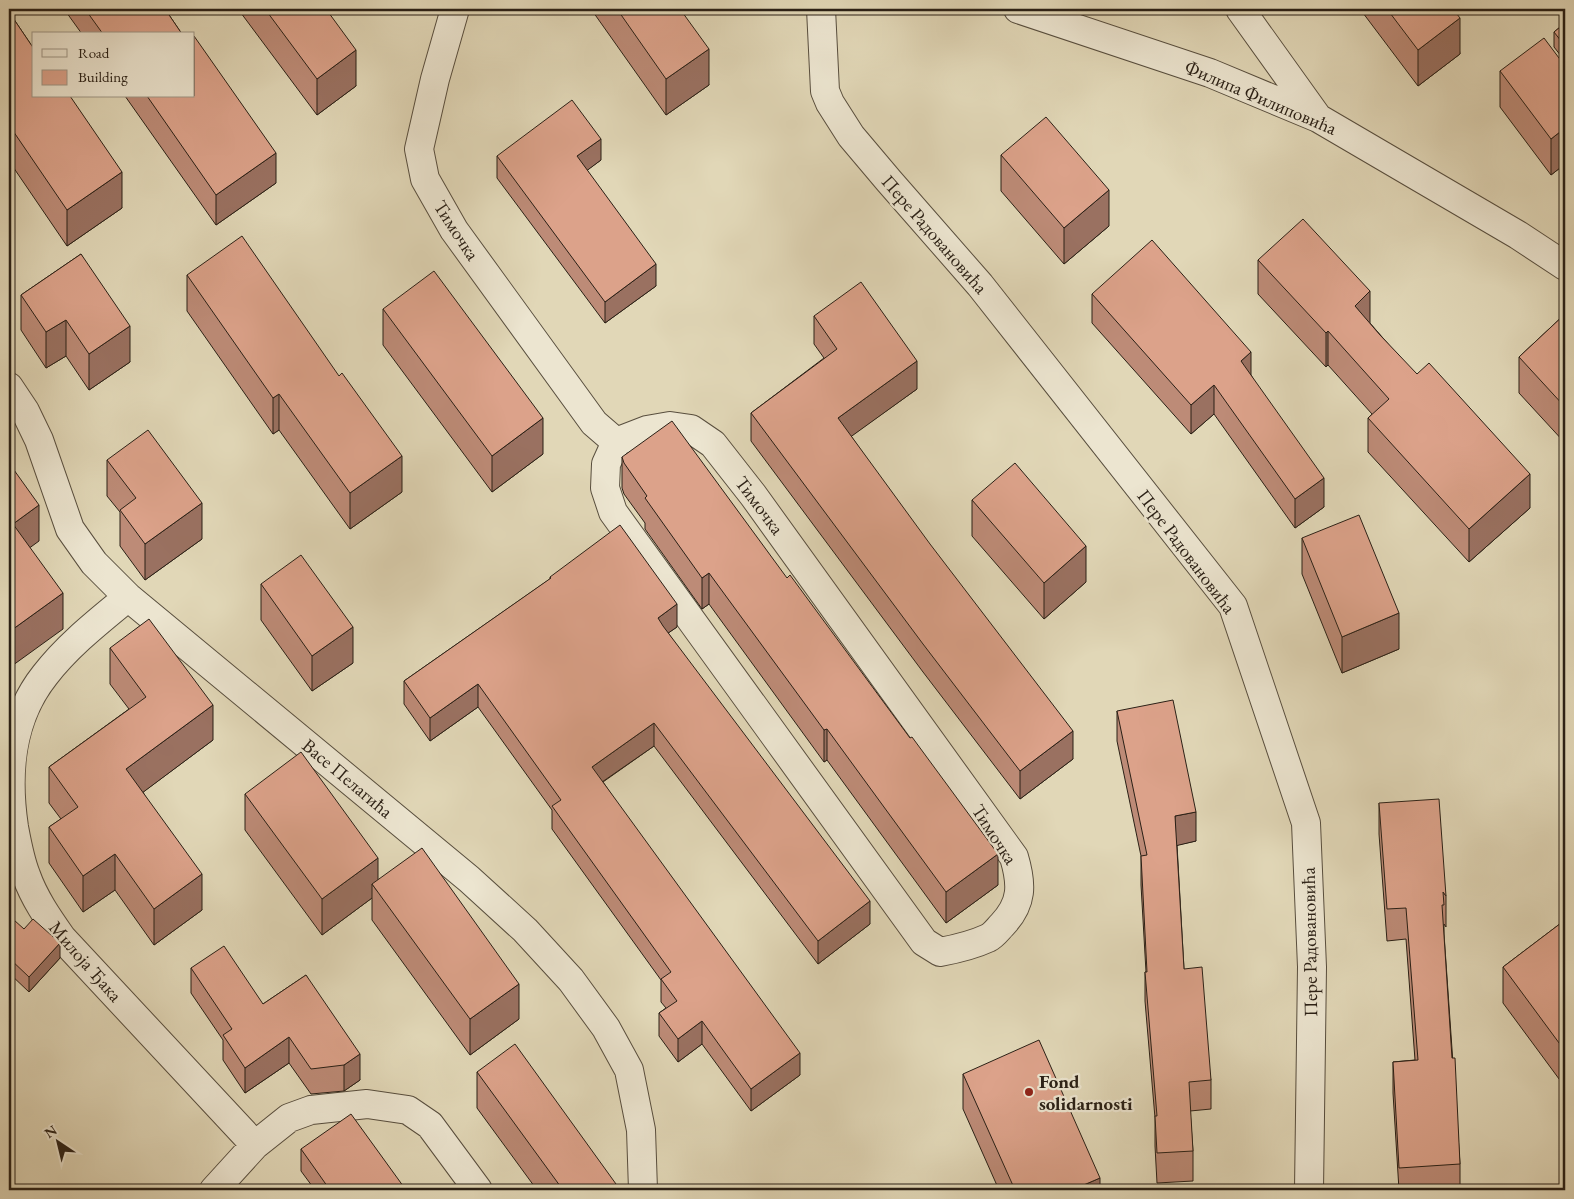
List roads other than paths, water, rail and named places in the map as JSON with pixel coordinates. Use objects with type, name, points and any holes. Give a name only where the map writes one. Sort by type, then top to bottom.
[{"type":"street","name":"Тимочка","points":[[455,9],[435,79],[419,148],[425,179],[454,230],[594,423],[616,442]]},
{"type":"street","name":"Пере Радовановића","points":[[821,9],[825,91],[830,103],[851,136],[980,285],[1233,606],[1306,822],[1312,967],[1309,1190]]},
{"type":"street","name":"Филипа Филиповића","points":[[1018,9],[1210,73],[1318,118],[1510,230],[1565,266]]},
{"type":"street","points":[[1240,9],[1318,118]]},
{"type":"street","name":"Васе Пелагића","points":[[9,387],[25,411],[39,440],[70,529],[94,563],[128,597],[469,879],[525,930],[571,980],[606,1028],[629,1070],[641,1130],[643,1190]]},
{"type":"street","name":"Тимочка","points":[[670,426],[691,429],[712,444],[753,495],[1014,857],[1020,876],[1020,896],[1011,915],[990,937],[962,948],[940,952],[924,942],[911,927],[612,512],[605,488],[606,464],[616,442],[647,430],[670,426]]},
{"type":"street","name":"Милоја Ђака","points":[[128,597],[69,647],[44,675],[26,704],[15,736],[9,772],[11,808],[17,843],[26,875],[44,911],[62,938],[255,1145]]},
{"type":"street","points":[[214,1190],[255,1145],[289,1118],[311,1110],[368,1104],[408,1110],[430,1125],[478,1190]]},
{"type":"place","name":"Fond solidarnosti","points":[[1029,1092]]}]
